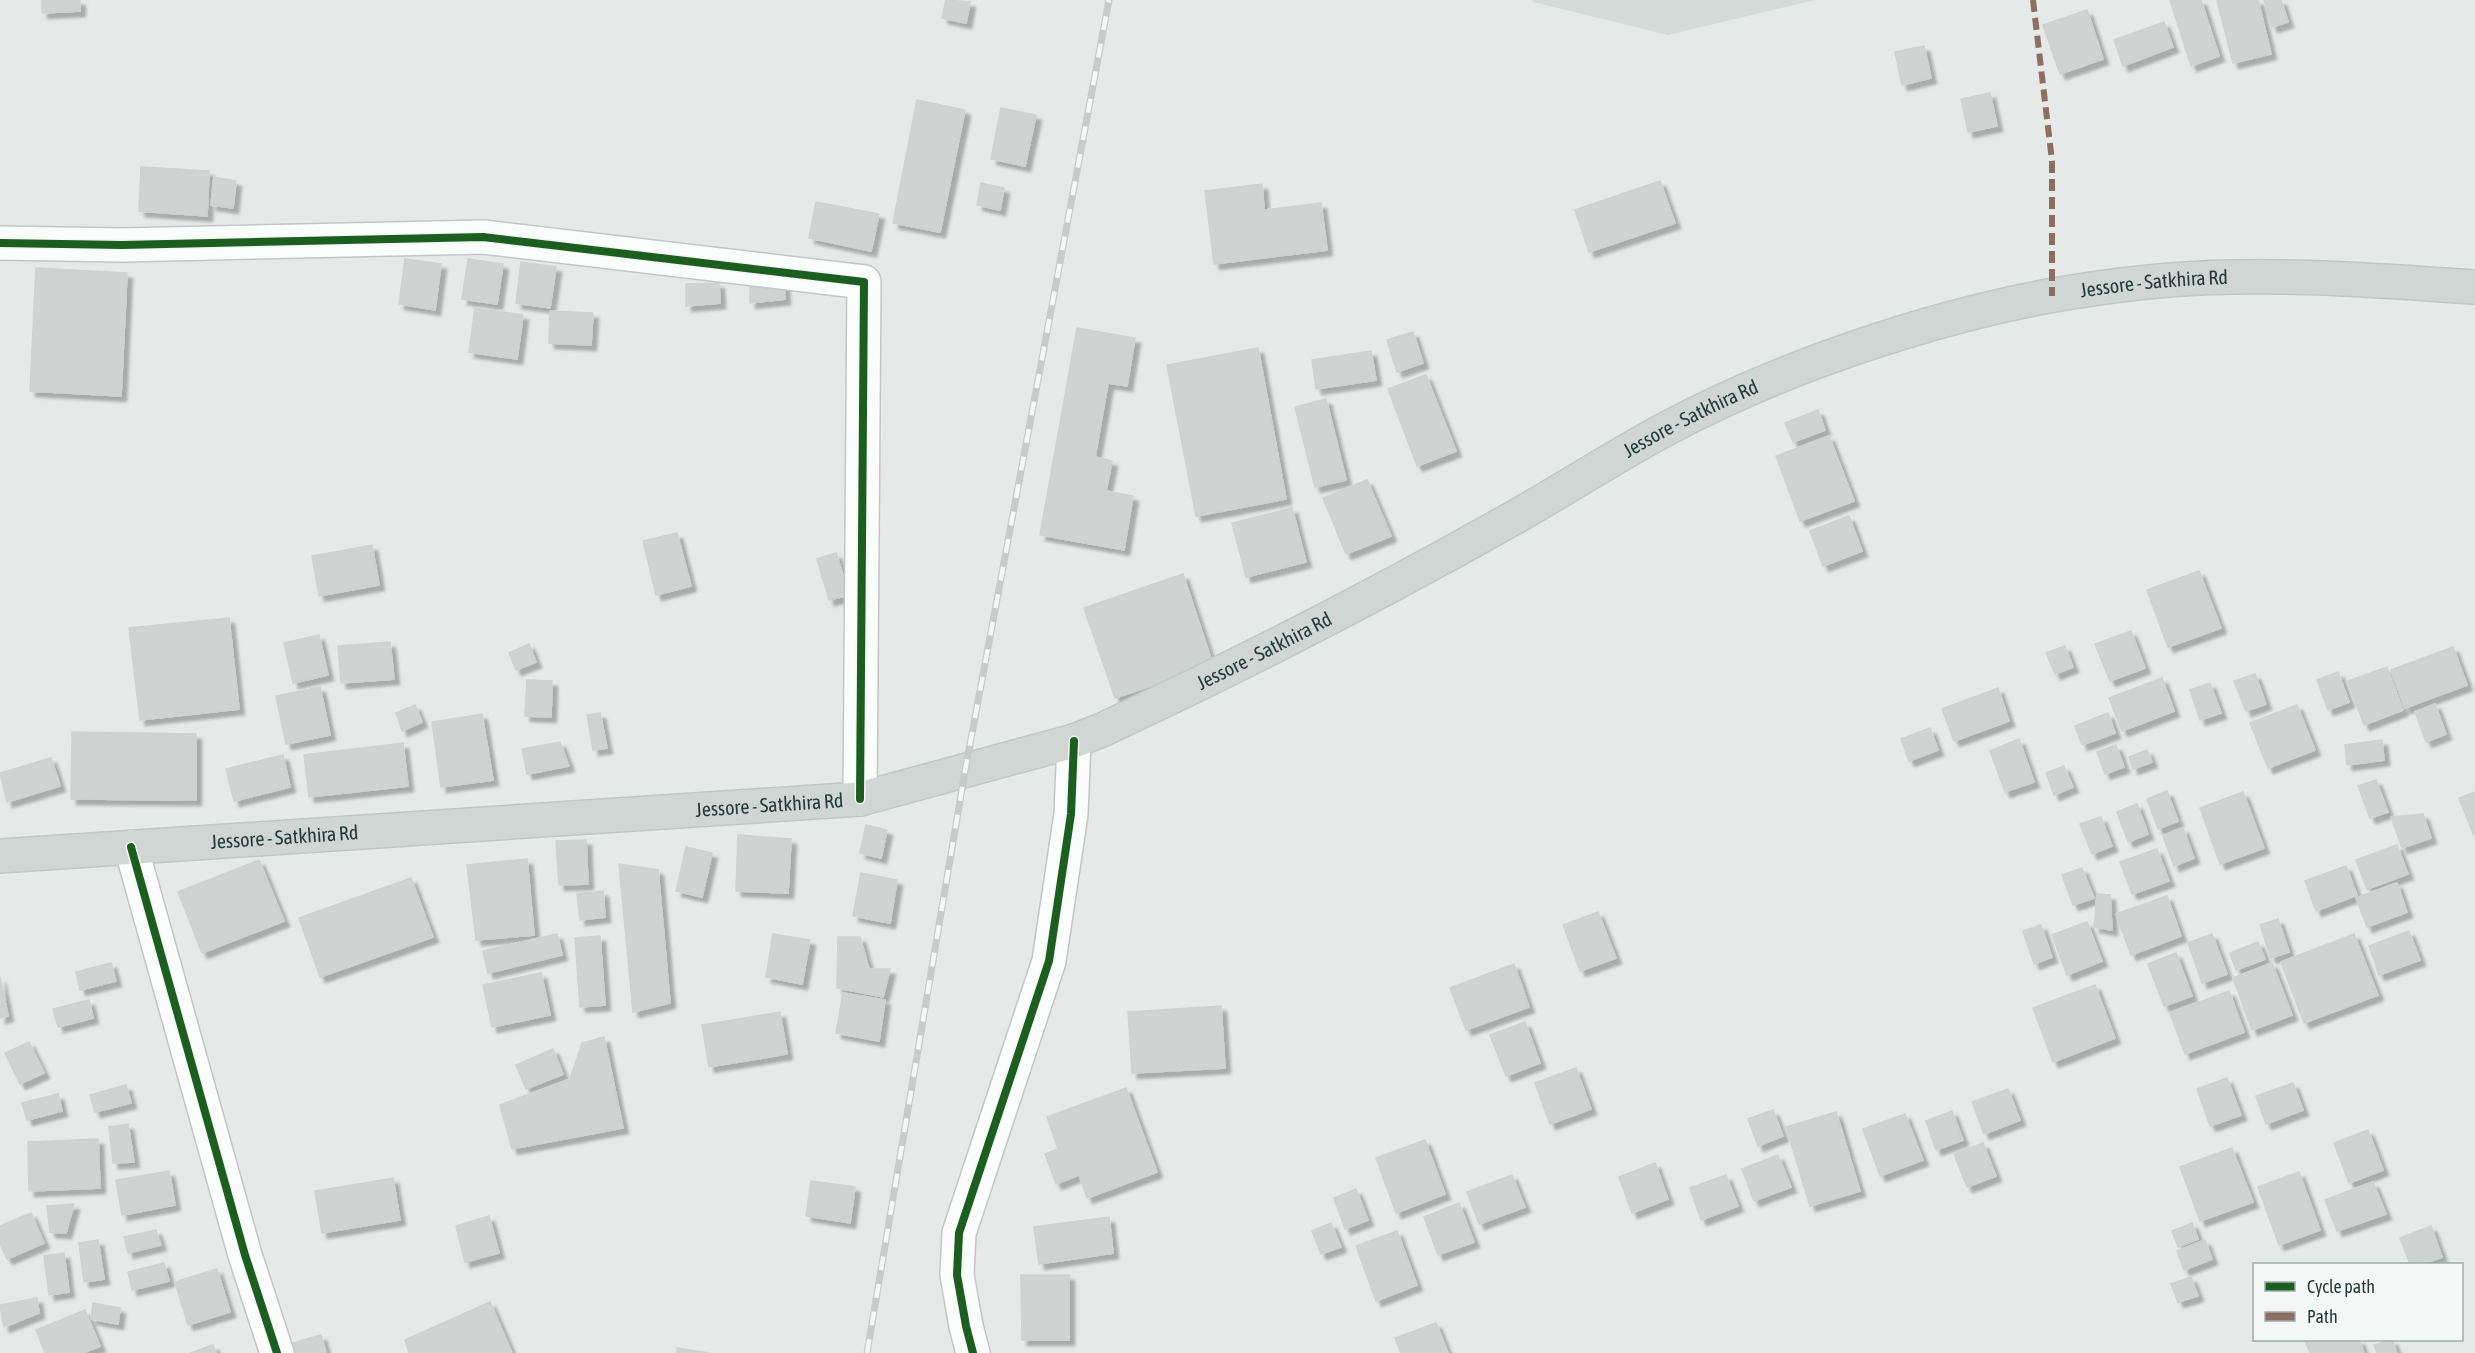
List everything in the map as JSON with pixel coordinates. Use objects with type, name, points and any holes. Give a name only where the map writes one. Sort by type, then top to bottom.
[{"type":"main road","name":"Jessore - Satkhira Rd","points":[[0,856],[860,799],[1074,741],[1192,688],[1287,641],[1517,516],[1665,429],[1766,382],[1872,342],[1970,314],[2052,296],[2136,283],[2231,277],[2356,280],[2475,287]]},
{"type":"street","points":[[0,243],[122,245],[483,237],[864,282],[860,799]]},
{"type":"street","points":[[973,1353],[957,1275],[959,1233],[1049,961],[1071,814],[1074,741]]},
{"type":"street","points":[[131,847],[245,1255],[277,1353]]},
{"type":"shaded area","points":[[1532,0],[1815,0],[1668,35]]},
{"type":"building","points":[[42,0],[80,0],[80,11],[42,13]]},
{"type":"building","points":[[946,0],[970,2],[966,23],[942,18]]},
{"type":"building","points":[[2170,0],[2201,0],[2219,56],[2191,66]]},
{"type":"building","points":[[2217,0],[2258,0],[2271,54],[2233,63]]},
{"type":"building","points":[[2264,0],[2281,0],[2288,22],[2272,27]]},
{"type":"building","points":[[2087,10],[2103,59],[2060,74],[2043,25]]},
{"type":"building","points":[[2164,22],[2173,47],[2123,66],[2114,40]]},
{"type":"building","points":[[1924,46],[1931,78],[1902,85],[1895,52]]},
{"type":"building","points":[[1990,93],[1997,126],[1968,132],[1961,99]]},
{"type":"building","points":[[917,100],[965,110],[940,232],[893,223]]},
{"type":"building","points":[[1001,108],[1036,115],[1025,166],[991,159]]},
{"type":"building","points":[[141,167],[209,171],[207,216],[139,211]]},
{"type":"building","points":[[214,177],[236,181],[233,208],[211,205]]},
{"type":"building","points":[[1660,181],[1675,223],[1589,252],[1575,210]]},
{"type":"building","points":[[981,183],[1004,188],[1000,210],[977,205]]},
{"type":"building","points":[[1262,184],[1264,210],[1321,203],[1327,250],[1214,264],[1205,191]]},
{"type":"building","points":[[816,202],[879,214],[871,251],[809,238]]},
{"type":"building","points":[[405,259],[441,264],[435,310],[399,304]]},
{"type":"building","points":[[468,259],[503,264],[497,304],[462,299]]},
{"type":"building","points":[[521,262],[556,267],[550,308],[516,303]]},
{"type":"building","points":[[36,268],[127,273],[121,396],[30,391]]},
{"type":"building","points":[[784,280],[785,299],[750,303],[750,281]]},
{"type":"building","points":[[719,283],[720,303],[686,306],[686,284]]},
{"type":"building","points":[[475,308],[523,315],[517,359],[469,352]]},
{"type":"building","points":[[550,311],[593,313],[591,345],[549,343]]},
{"type":"building","points":[[1077,328],[1135,338],[1127,386],[1108,383],[1095,457],[1112,461],[1106,491],[1133,496],[1124,550],[1040,535]]},
{"type":"building","points":[[1413,332],[1423,363],[1397,372],[1387,340]]},
{"type":"building","points":[[1258,348],[1286,499],[1196,516],[1167,365]]},
{"type":"building","points":[[1371,351],[1376,380],[1316,389],[1312,360]]},
{"type":"building","points":[[1426,375],[1456,451],[1417,466],[1388,389]]},
{"type":"building","points":[[1326,399],[1346,480],[1315,487],[1295,407]]},
{"type":"building","points":[[1818,410],[1825,430],[1793,442],[1785,423]]},
{"type":"building","points":[[1829,436],[1854,501],[1800,521],[1776,456]]},
{"type":"building","points":[[1367,480],[1391,536],[1346,554],[1323,498]]},
{"type":"building","points":[[1292,508],[1306,562],[1246,577],[1232,523]]},
{"type":"building","points":[[1849,516],[1862,551],[1823,566],[1810,531]]},
{"type":"building","points":[[677,533],[691,586],[656,595],[643,541]]},
{"type":"building","points":[[372,545],[379,585],[319,596],[312,556]]},
{"type":"building","points":[[836,553],[849,595],[829,600],[817,559]]},
{"type":"building","points":[[2199,571],[2221,628],[2168,647],[2147,590]]},
{"type":"building","points":[[1183,574],[1213,665],[1115,698],[1084,608]]},
{"type":"building","points":[[229,618],[239,709],[140,720],[129,628]]},
{"type":"building","points":[[2131,631],[2145,668],[2110,681],[2095,644]]},
{"type":"building","points":[[319,635],[328,675],[293,683],[284,643]]},
{"type":"building","points":[[390,642],[394,679],[341,683],[338,646]]},
{"type":"building","points":[[529,644],[536,662],[516,670],[509,653]]},
{"type":"building","points":[[2065,646],[2073,667],[2055,674],[2046,653]]},
{"type":"building","points":[[2453,647],[2467,685],[2405,708],[2391,670]]},
{"type":"building","points":[[2387,667],[2403,710],[2364,725],[2348,681]]},
{"type":"building","points":[[2338,672],[2349,702],[2328,710],[2317,680]]},
{"type":"building","points":[[2255,674],[2266,704],[2246,711],[2234,681]]},
{"type":"building","points":[[2162,678],[2174,711],[2122,731],[2109,698]]},
{"type":"building","points":[[527,680],[552,681],[551,717],[525,716]]},
{"type":"building","points":[[2210,683],[2221,713],[2200,720],[2190,690]]},
{"type":"building","points":[[320,687],[330,735],[286,744],[276,696]]},
{"type":"building","points":[[1998,688],[2009,721],[1954,741],[1942,709]]},
{"type":"building","points":[[2435,704],[2446,734],[2426,742],[2415,712]]},
{"type":"building","points":[[415,705],[422,722],[402,731],[396,713]]},
{"type":"building","points":[[2297,705],[2315,750],[2268,768],[2250,723]]},
{"type":"building","points":[[600,713],[607,748],[593,750],[587,715]]},
{"type":"building","points":[[2108,713],[2115,733],[2082,745],[2075,726]]},
{"type":"building","points":[[482,714],[493,780],[441,787],[432,722]]},
{"type":"building","points":[[1930,728],[1938,750],[1909,761],[1901,739]]},
{"type":"building","points":[[72,732],[196,734],[196,800],[71,799]]},
{"type":"building","points":[[2019,739],[2034,782],[2005,792],[1990,751]]},
{"type":"building","points":[[2382,740],[2384,760],[2347,765],[2345,745]]},
{"type":"building","points":[[560,742],[569,766],[527,774],[522,749]]},
{"type":"building","points":[[403,743],[408,786],[309,797],[304,755]]},
{"type":"building","points":[[2116,745],[2124,767],[2105,774],[2097,752]]},
{"type":"building","points":[[2147,750],[2152,762],[2133,769],[2129,757]]},
{"type":"building","points":[[283,755],[290,787],[234,801],[226,769]]},
{"type":"building","points":[[51,758],[60,786],[7,802],[0,773]]},
{"type":"building","points":[[2064,766],[2073,787],[2054,795],[2046,773]]},
{"type":"building","points":[[2376,780],[2388,812],[2370,818],[2358,786]]},
{"type":"building","points":[[2167,791],[2178,821],[2158,829],[2147,799]]},
{"type":"building","points":[[2243,792],[2264,848],[2220,864],[2200,808]]},
{"type":"building","points":[[2475,792],[2475,833],[2473,834],[2459,798]]},
{"type":"building","points":[[2137,804],[2148,834],[2128,842],[2117,812]]},
{"type":"building","points":[[2423,814],[2431,838],[2402,848],[2391,817]]},
{"type":"building","points":[[2101,817],[2112,846],[2092,854],[2080,824]]},
{"type":"building","points":[[866,825],[887,830],[881,858],[860,853]]},
{"type":"building","points":[[2183,828],[2194,858],[2174,866],[2163,836]]},
{"type":"building","points":[[738,835],[791,839],[788,893],[736,891]]},
{"type":"building","points":[[586,840],[588,884],[559,885],[556,841]]},
{"type":"building","points":[[2397,845],[2408,874],[2367,889],[2356,860]]},
{"type":"building","points":[[686,847],[712,853],[702,897],[676,891]]},
{"type":"building","points":[[2157,849],[2169,881],[2132,894],[2120,862]]},
{"type":"building","points":[[527,859],[534,935],[476,940],[467,865]]},
{"type":"building","points":[[259,860],[284,921],[202,953],[178,892]]},
{"type":"building","points":[[619,864],[658,870],[670,1003],[633,1012]]},
{"type":"building","points":[[2346,866],[2357,895],[2316,911],[2305,881]]},
{"type":"building","points":[[2082,868],[2094,898],[2073,905],[2062,875]]},
{"type":"building","points":[[861,873],[897,880],[890,923],[853,916]]},
{"type":"building","points":[[411,878],[433,937],[320,977],[299,918]]},
{"type":"building","points":[[2397,883],[2407,912],[2367,927],[2356,898]]},
{"type":"building","points":[[603,891],[605,917],[580,920],[577,894]]},
{"type":"building","points":[[2097,894],[2110,895],[2112,930],[2094,927]]},
{"type":"building","points":[[2167,896],[2181,936],[2131,955],[2116,914]]},
{"type":"building","points":[[1598,912],[1616,958],[1580,971],[1563,925]]},
{"type":"building","points":[[2278,919],[2289,952],[2271,958],[2260,925]]},
{"type":"building","points":[[2087,922],[2102,961],[2067,975],[2052,935]]},
{"type":"building","points":[[2041,925],[2052,957],[2034,964],[2023,931]]},
{"type":"building","points":[[2409,931],[2420,960],[2379,975],[2369,946]]},
{"type":"building","points":[[557,934],[562,955],[488,973],[483,951]]},
{"type":"building","points":[[773,934],[810,940],[802,984],[766,977]]},
{"type":"building","points":[[2212,934],[2227,974],[2202,983],[2188,943]]},
{"type":"building","points":[[2354,934],[2378,995],[2304,1023],[2281,962]]},
{"type":"building","points":[[600,936],[605,1005],[580,1007],[575,938]]},
{"type":"building","points":[[838,937],[860,937],[869,969],[890,969],[883,997],[837,988]]},
{"type":"building","points":[[2258,942],[2265,959],[2236,970],[2230,953]]},
{"type":"building","points":[[2176,953],[2192,996],[2164,1006],[2148,964]]},
{"type":"building","points":[[111,963],[116,981],[80,990],[76,972]]},
{"type":"building","points":[[2272,963],[2292,1015],[2252,1030],[2233,978]]},
{"type":"building","points":[[1514,964],[1529,1007],[1466,1030],[1450,988]]},
{"type":"building","points":[[541,973],[550,1015],[492,1027],[483,985]]},
{"type":"building","points":[[0,977],[8,1016],[0,1018]]},
{"type":"building","points":[[2095,985],[2115,1038],[2053,1062],[2033,1008]]},
{"type":"building","points":[[2229,991],[2244,1032],[2185,1054],[2170,1013]]},
{"type":"building","points":[[843,993],[885,1000],[879,1041],[836,1033]]},
{"type":"building","points":[[89,1000],[93,1018],[58,1027],[53,1009]]},
{"type":"building","points":[[1221,1006],[1225,1068],[1132,1073],[1128,1012]]},
{"type":"building","points":[[780,1012],[787,1054],[709,1067],[702,1025]]},
{"type":"building","points":[[1525,1022],[1540,1063],[1506,1076],[1490,1035]]},
{"type":"building","points":[[604,1037],[623,1128],[512,1149],[500,1105],[570,1079],[582,1043]]},
{"type":"building","points":[[29,1042],[44,1073],[20,1084],[5,1053]]},
{"type":"building","points":[[553,1049],[563,1074],[526,1089],[516,1065]]},
{"type":"building","points":[[1576,1068],[1591,1109],[1550,1124],[1535,1083]]},
{"type":"building","points":[[2227,1078],[2241,1115],[2210,1126],[2197,1089]]},
{"type":"building","points":[[2293,1083],[2303,1110],[2266,1124],[2256,1096]]},
{"type":"building","points":[[126,1085],[131,1103],[95,1112],[90,1095]]},
{"type":"building","points":[[1126,1088],[1157,1172],[1087,1198],[1079,1175],[1056,1184],[1045,1154],[1058,1149],[1047,1117]]},
{"type":"building","points":[[2008,1089],[2020,1120],[1984,1134],[1972,1102]]},
{"type":"building","points":[[58,1094],[62,1111],[27,1120],[22,1103]]},
{"type":"building","points":[[1773,1110],[1783,1136],[1758,1146],[1748,1119]]},
{"type":"building","points":[[1952,1111],[1963,1140],[1936,1150],[1926,1121]]},
{"type":"building","points":[[1836,1112],[1860,1191],[1810,1206],[1786,1127]]},
{"type":"building","points":[[1905,1114],[1923,1160],[1880,1176],[1863,1129]]},
{"type":"building","points":[[128,1124],[134,1162],[113,1163],[109,1127]]},
{"type":"building","points":[[2368,1130],[2383,1170],[2349,1183],[2334,1143]]},
{"type":"building","points":[[98,1139],[100,1188],[29,1191],[28,1142]]},
{"type":"building","points":[[1425,1140],[1445,1194],[1396,1213],[1376,1158]]},
{"type":"building","points":[[1983,1143],[1996,1176],[1967,1187],[1954,1154]]},
{"type":"building","points":[[2232,1148],[2253,1202],[2200,1221],[2180,1167]]},
{"type":"building","points":[[1778,1155],[1791,1187],[1754,1201],[1742,1169]]},
{"type":"building","points":[[1655,1163],[1668,1199],[1632,1213],[1619,1177]]},
{"type":"building","points":[[169,1171],[175,1205],[122,1215],[116,1180]]},
{"type":"building","points":[[2299,1172],[2320,1230],[2279,1245],[2258,1187]]},
{"type":"building","points":[[1512,1175],[1525,1207],[1479,1224],[1467,1192]]},
{"type":"building","points":[[1726,1175],[1738,1206],[1701,1220],[1690,1188]]},
{"type":"building","points":[[393,1178],[400,1220],[322,1233],[315,1191]]},
{"type":"building","points":[[811,1181],[855,1187],[850,1223],[806,1216]]},
{"type":"building","points":[[2373,1182],[2386,1214],[2337,1231],[2325,1200]]},
{"type":"building","points":[[1356,1189],[1368,1220],[1345,1229],[1334,1198]]},
{"type":"building","points":[[1459,1203],[1474,1242],[1438,1255],[1424,1217]]},
{"type":"building","points":[[74,1204],[66,1233],[50,1232],[47,1206]]},
{"type":"building","points":[[31,1213],[44,1243],[7,1259],[0,1244],[0,1226]]},
{"type":"building","points":[[489,1216],[499,1253],[465,1262],[456,1226]]},
{"type":"building","points":[[1109,1217],[1113,1253],[1039,1264],[1034,1227]]},
{"type":"building","points":[[1331,1223],[1341,1247],[1321,1254],[1312,1231]]},
{"type":"building","points":[[2192,1223],[2198,1239],[2178,1247],[2172,1231]]},
{"type":"building","points":[[2431,1226],[2442,1257],[2426,1263],[2410,1263],[2400,1238]]},
{"type":"building","points":[[156,1230],[161,1245],[128,1253],[124,1237]]},
{"type":"building","points":[[1397,1231],[1417,1285],[1376,1301],[1356,1246]]},
{"type":"building","points":[[98,1240],[104,1279],[84,1282],[79,1243]]},
{"type":"building","points":[[2205,1240],[2212,1259],[2184,1270],[2177,1251]]},
{"type":"building","points":[[64,1253],[69,1292],[49,1295],[44,1256]]},
{"type":"building","points":[[164,1263],[169,1281],[132,1290],[128,1272]]},
{"type":"building","points":[[217,1269],[230,1312],[188,1325],[175,1282]]},
{"type":"building","points":[[1021,1275],[1069,1275],[1069,1340],[1022,1340]]},
{"type":"building","points":[[2191,1277],[2198,1296],[2178,1302],[2171,1284]]},
{"type":"building","points":[[37,1298],[39,1313],[4,1327],[0,1305]]},
{"type":"building","points":[[490,1302],[512,1353],[409,1353],[405,1340]]},
{"type":"building","points":[[93,1303],[120,1308],[118,1324],[91,1319]]},
{"type":"building","points":[[85,1310],[100,1346],[83,1353],[45,1353],[36,1330]]},
{"type":"building","points":[[1436,1323],[1448,1353],[1401,1353],[1395,1338]]},
{"type":"building","points":[[321,1335],[326,1353],[288,1353],[286,1345]]},
{"type":"building","points":[[2305,1341],[2359,1341],[2364,1353],[2310,1353]]},
{"type":"building","points":[[2392,1341],[2397,1353],[2377,1353],[2374,1345]]},
{"type":"building","points":[[213,1345],[216,1353],[190,1353]]},
{"type":"building","points":[[677,1348],[709,1353],[677,1353]]},
{"type":"railway","points":[[867,1353],[965,771],[1109,0]]},
{"type":"marked path","points":[[2033,0],[2052,161],[2052,296]]},
{"type":"cycle path","points":[[0,243],[122,245],[483,237],[864,282],[860,799]]},
{"type":"cycle path","points":[[973,1353],[957,1275],[959,1233],[1049,961],[1071,814],[1074,741]]},
{"type":"cycle path","points":[[131,847],[245,1255],[277,1353]]}]
